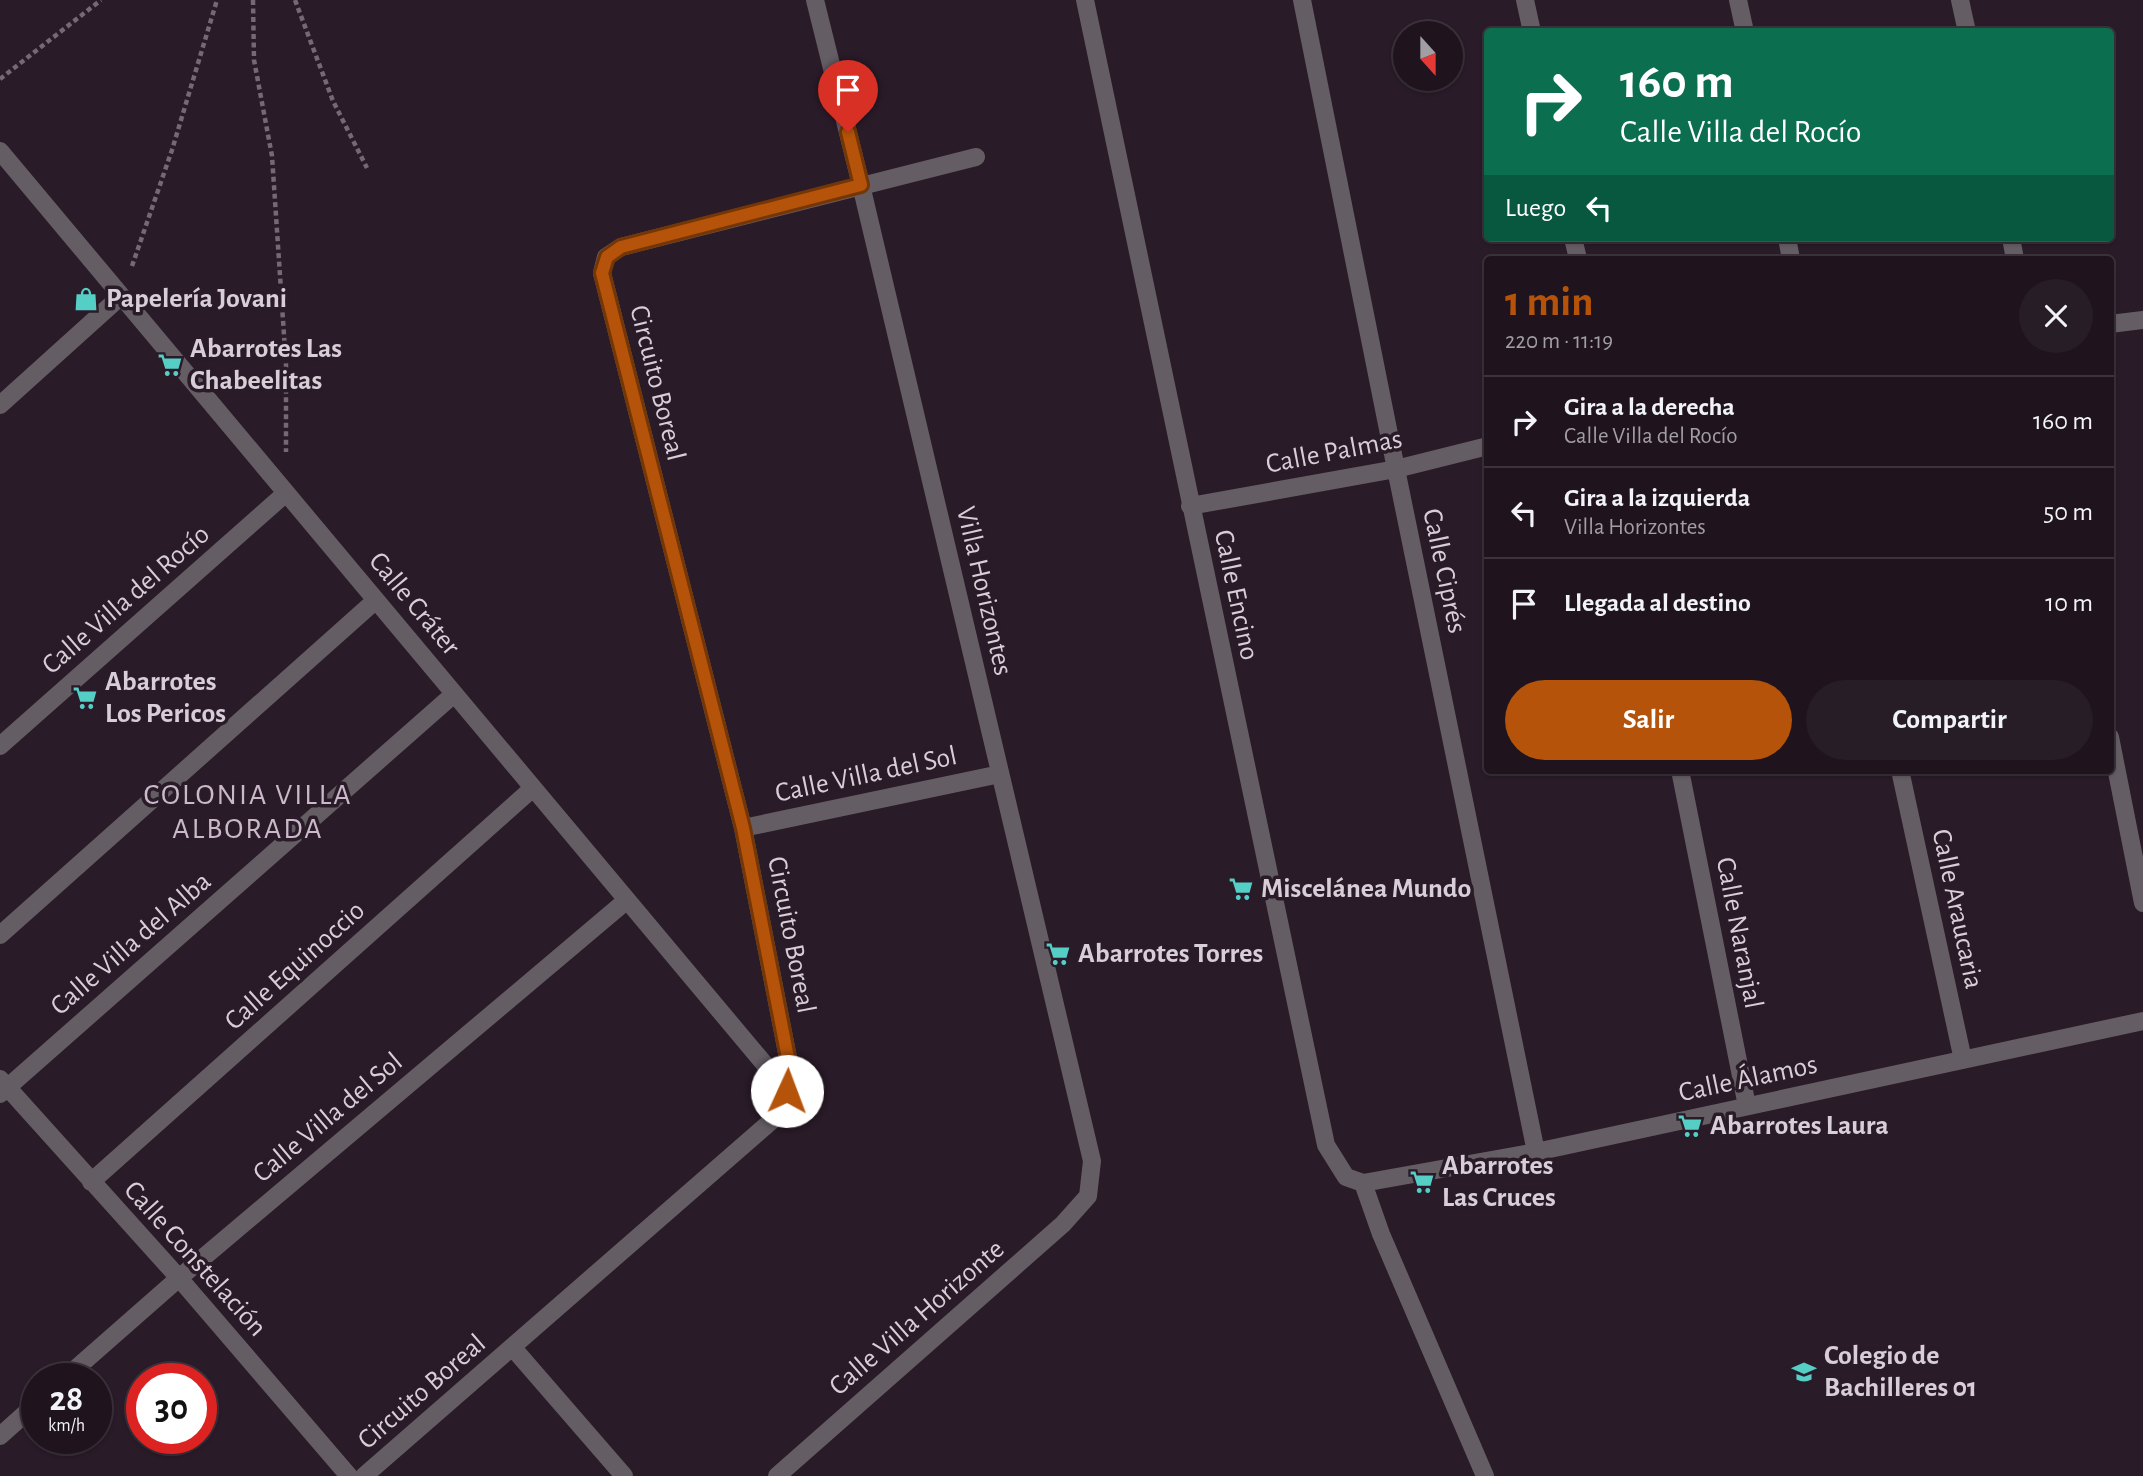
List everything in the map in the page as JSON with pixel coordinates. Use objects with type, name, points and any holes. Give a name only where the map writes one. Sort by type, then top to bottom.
[{"type":"street","name":"Villa Horizontes","points":[[815,0],[1092,1161],[1088,1196]]},
{"type":"street","name":"Calle Encino","points":[[1085,0],[1326,1145],[1346,1177],[1363,1184]]},
{"type":"street","name":"Calle Ciprés","points":[[1302,0],[1536,1152]]},
{"type":"street","points":[[1525,0],[1531,28]]},
{"type":"street","points":[[1738,0],[1744,28]]},
{"type":"street","points":[[1960,0],[1966,28]]},
{"type":"street","name":"Calle Cráter","points":[[0,151],[787,1091]]},
{"type":"street","points":[[861,185],[976,157]]},
{"type":"street","name":"Circuito Boreal","points":[[364,1476],[777,1116],[787,1091],[789,1063],[743,828],[602,273],[607,257],[621,247],[861,185]]},
{"type":"street","points":[[0,405],[121,296]]},
{"type":"street","points":[[2114,324],[2143,320]]},
{"type":"street","name":"Calle Palmas","points":[[1190,506],[1396,468],[1484,447]]},
{"type":"street","name":"Calle Villa del Rocío","points":[[0,746],[286,493]]},
{"type":"street","points":[[0,935],[376,600]]},
{"type":"street","name":"Calle Villa del Alba","points":[[3,1087],[454,694]]},
{"type":"street","points":[[2114,757],[2143,903]]},
{"type":"street","name":"Calle Villa del Sol","points":[[743,828],[1000,774]]},
{"type":"street","name":"Calle Naranjal","points":[[1681,774],[1747,1106]]},
{"type":"street","name":"Calle Araucaria","points":[[1901,774],[1963,1060]]},
{"type":"street","name":"Calle Equinoccio","points":[[91,1182],[533,788]]},
{"type":"street","name":"Calle Villa del Sol","points":[[82,1363],[626,900]]},
{"type":"street","name":"Calle Álamos","points":[[1363,1184],[1536,1152],[2143,1021]]},
{"type":"street","name":"Calle Constelación","points":[[3,1087],[179,1278],[349,1476]]},
{"type":"street","points":[[1363,1184],[1381,1234],[1485,1476]]},
{"type":"street","name":"Calle Villa Horizonte","points":[[777,1476],[1062,1224],[1088,1196]]},
{"type":"street","points":[[513,1348],[624,1476]]},
{"type":"street","points":[[0,1436],[21,1417]]},
{"type":"path","points":[[0,79],[102,0]]},
{"type":"path","points":[[121,296],[172,150],[217,0]]},
{"type":"path","points":[[253,0],[254,60],[272,156],[286,365],[286,493]]},
{"type":"path","points":[[295,0],[333,101],[367,168]]},
{"type":"place","name":"Papelería Jovani","points":[[86,299]]},
{"type":"place","name":"Abarrotes Las Chabeelitas","points":[[170,365]]},
{"type":"place","name":"Abarrotes Los Pericos","points":[[85,698]]},
{"type":"place","name":"Miscelánea Mundo","points":[[1241,889]]},
{"type":"place","name":"Abarrotes Torres","points":[[1058,954]]},
{"type":"place","name":"Abarrotes Laura","points":[[1690,1126]]},
{"type":"place","name":"Abarrotes Las Cruces","points":[[1422,1182]]},
{"type":"place","name":"Colegio de Bachilleres 01","points":[[1804,1372]]},
{"type":"district","name":"COLONIA VILLA ALBORADA","points":[[248,812]]},
{"type":"route","points":[[787,1091],[789,1063],[743,828],[602,273],[607,257],[621,247],[861,185],[848,132]]}]
